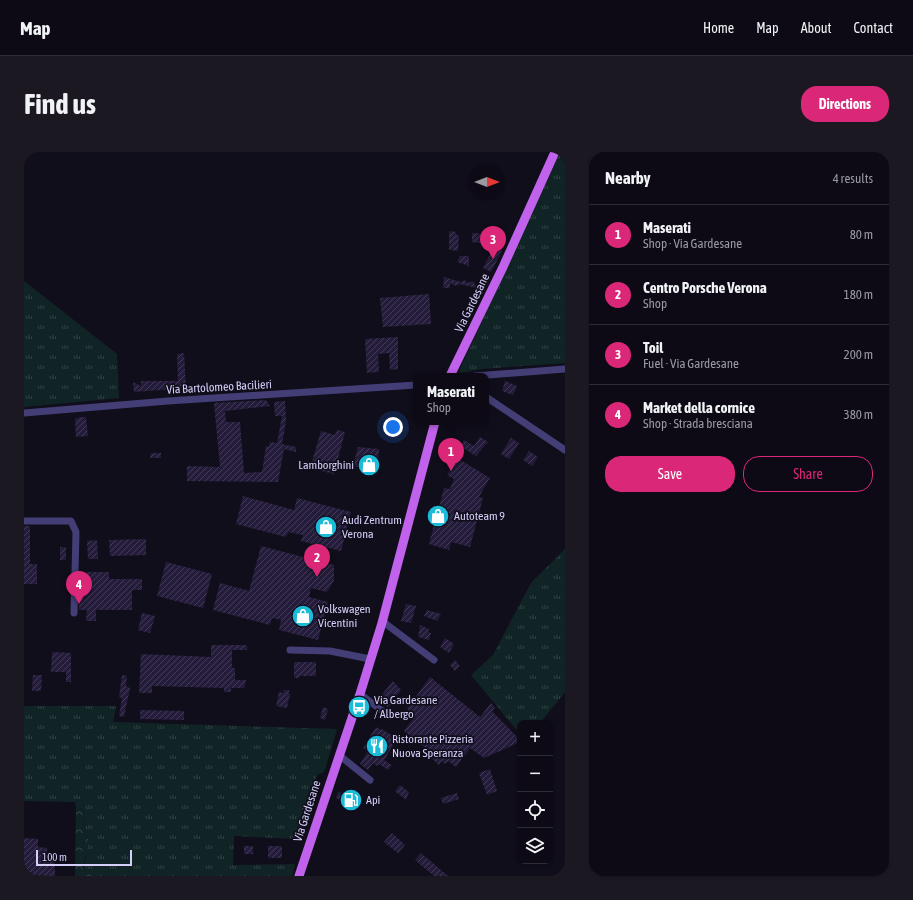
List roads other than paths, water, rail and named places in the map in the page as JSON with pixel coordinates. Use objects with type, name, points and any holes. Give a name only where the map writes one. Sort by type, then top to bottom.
[{"type":"main road","name":"Via Gardesane","points":[[451,373],[503,267],[554,152]]},
{"type":"main road","name":"Via Gardesane","points":[[299,876],[360,694],[382,621],[434,425]]},
{"type":"street","points":[[489,375],[565,369]]},
{"type":"street","name":"Via Bartolomeo Bacilieri","points":[[24,413],[168,401],[413,385]]},
{"type":"street","points":[[489,399],[565,450]]},
{"type":"street","points":[[24,521],[71,521],[74,525],[76,532],[74,613]]},
{"type":"street","points":[[382,621],[434,660]]},
{"type":"street","points":[[290,650],[330,651],[370,659]]},
{"type":"street","points":[[360,694],[389,716]]},
{"type":"street","points":[[339,754],[370,780]]},
{"type":"place","name":"Toil","points":[[493,259]]},
{"type":"place","name":"Lamborghini","points":[[369,465]]},
{"type":"place","name":"Maserati","points":[[451,471]]},
{"type":"place","name":"Autoteam 9","points":[[438,516]]},
{"type":"place","name":"Audi Zentrum Verona","points":[[326,527]]},
{"type":"place","name":"Centro Porsche Verona","points":[[317,577]]},
{"type":"place","name":"Market della cornice","points":[[79,604]]},
{"type":"place","name":"Volkswagen Vicentini","points":[[303,616]]},
{"type":"place","name":"Via Gardesane / Albergo","points":[[359,707]]},
{"type":"place","name":"Ristorante Pizzeria Nuova Speranza","points":[[377,746]]},
{"type":"place","name":"Api","points":[[351,800]]}]
